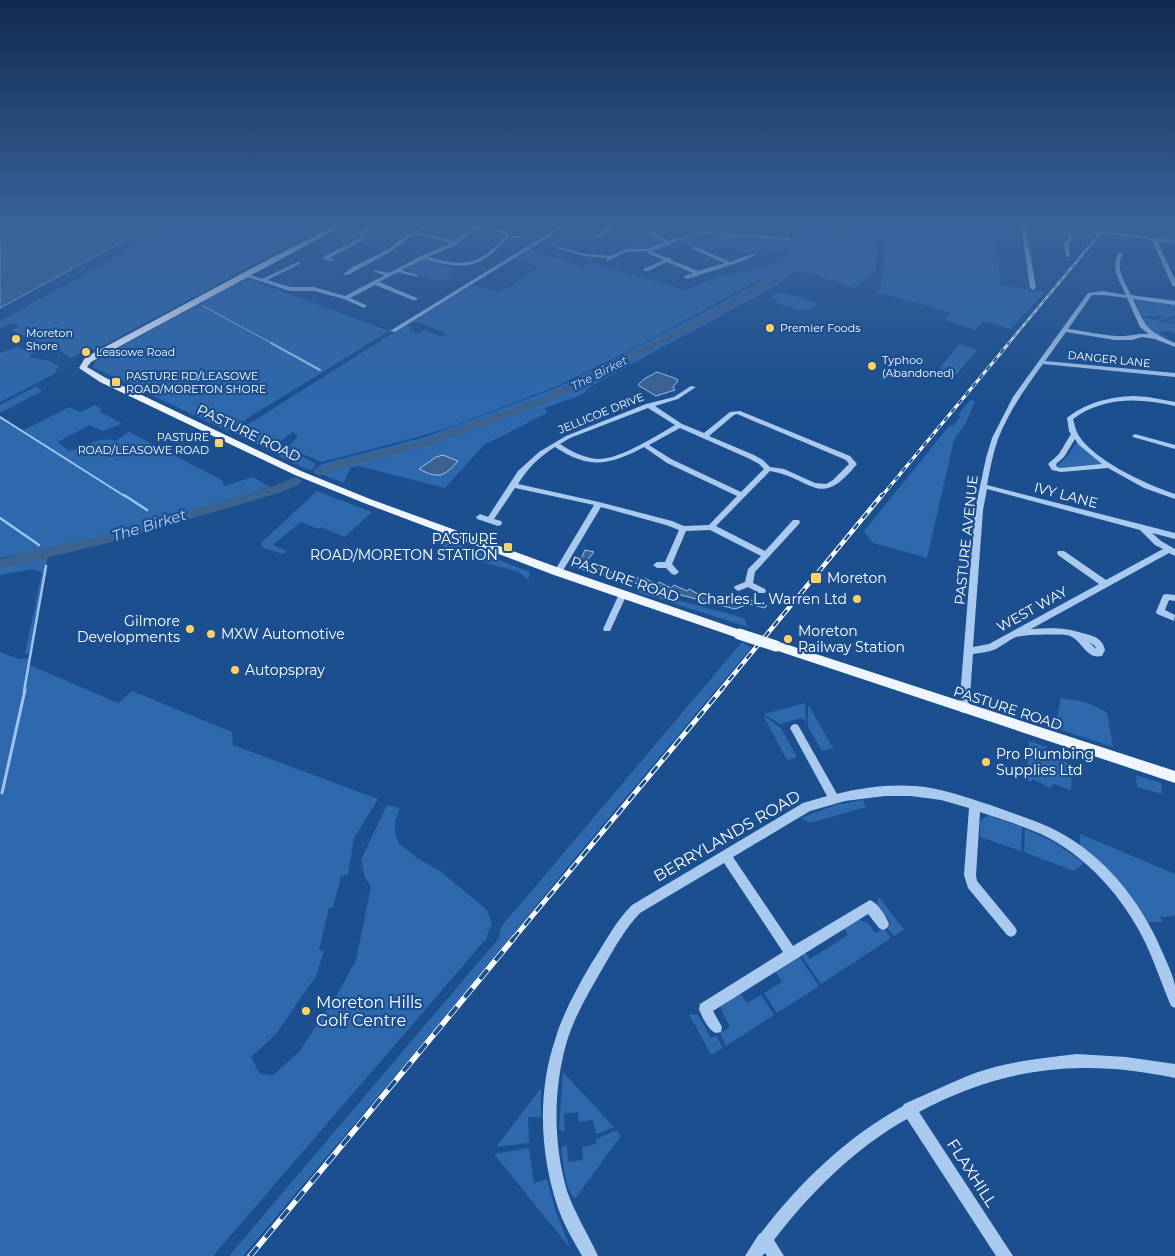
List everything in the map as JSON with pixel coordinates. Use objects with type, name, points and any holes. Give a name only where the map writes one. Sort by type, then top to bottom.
[{"type":"main road","name":"PASTURE ROAD","points":[[228,284],[88,360],[84,366],[85,370],[298,473],[367,501],[558,572],[738,634],[1175,778]]},
{"type":"street","points":[[274,284],[290,289],[314,289],[346,298],[364,306]]},
{"type":"street","points":[[346,298],[375,284]]},
{"type":"street","points":[[377,284],[415,299]]},
{"type":"street","points":[[393,331],[470,284]]},
{"type":"street","points":[[1032,284],[1033,288]]},
{"type":"street","points":[[1124,284],[1144,327],[1156,337]]},
{"type":"street","name":"PASTURE AVENUE","points":[[964,709],[970,651],[979,510],[989,458],[1002,422],[1016,397],[1090,294],[1103,293],[1131,298]]},
{"type":"street","points":[[1131,298],[1175,303]]},
{"type":"street","points":[[1142,335],[1144,327]]},
{"type":"street","points":[[1065,330],[1115,338],[1132,338],[1142,335],[1156,337],[1175,345]]},
{"type":"street","name":"DANGER LANE","points":[[1042,362],[1175,375]]},
{"type":"street","name":"JELLICOE DRIVE","points":[[490,520],[530,462],[555,444],[568,437],[648,406],[676,398],[693,386]]},
{"type":"street","points":[[1175,404],[1137,398],[1102,402],[1076,412],[1070,418],[1069,426],[1074,435],[1109,466],[1134,481],[1175,497]]},
{"type":"street","points":[[648,406],[680,425],[756,459],[768,469],[781,471],[814,486],[827,487],[836,482],[853,464],[851,460],[844,456],[738,412],[732,413],[706,435]]},
{"type":"street","points":[[555,444],[570,454],[601,461],[644,444],[680,425]]},
{"type":"street","points":[[1074,435],[1062,455],[1052,464],[1054,468],[1061,470],[1109,466]]},
{"type":"street","points":[[1135,436],[1175,447]]},
{"type":"street","points":[[644,444],[669,461],[742,496]]},
{"type":"street","points":[[711,527],[768,469]]},
{"type":"street","points":[[513,485],[599,504],[670,523],[684,530],[711,527],[766,555]]},
{"type":"street","name":"IVY LANE","points":[[983,486],[1175,536]]},
{"type":"street","points":[[558,572],[599,504]]},
{"type":"street","points":[[480,517],[498,523]]},
{"type":"street","points":[[748,584],[751,571],[796,522]]},
{"type":"street","name":"IVY LANE","points":[[1143,528],[1148,535],[1171,551]]},
{"type":"street","points":[[668,565],[684,530]]},
{"type":"street","name":"WEST WAY","points":[[970,651],[991,647],[1105,584],[1171,551]]},
{"type":"street","points":[[1061,553],[1105,584]]},
{"type":"street","points":[[657,565],[668,565],[675,572]]},
{"type":"street","points":[[738,588],[748,584],[762,591]]},
{"type":"street","points":[[607,629],[623,594]]},
{"type":"street","points":[[1174,618],[1160,612],[1166,597],[1175,598]]},
{"type":"street","points":[[1016,634],[1060,632],[1080,636]]},
{"type":"street","points":[[795,728],[834,798]]},
{"type":"street","name":"BERRYLANDS ROAD","points":[[590,1256],[566,1209],[554,1168],[550,1118],[552,1073],[560,1042],[582,991],[622,924],[644,903],[807,807],[834,798],[858,794],[911,790],[943,794],[1046,831],[1078,850],[1102,871],[1128,901],[1156,952],[1175,1002]]},
{"type":"street","points":[[975,805],[970,875],[972,884],[1011,931]]},
{"type":"street","points":[[725,855],[791,954]]},
{"type":"street","points":[[716,1027],[705,1009],[791,954],[870,906],[883,924]]},
{"type":"street","points":[[752,1256],[811,1183],[876,1129],[908,1109],[950,1089],[989,1076],[1032,1065],[1087,1061],[1133,1064],[1175,1071]]},
{"type":"street","name":"FLAXHILL","points":[[908,1109],[1005,1256]]},
{"type":"street","points":[[764,1239],[776,1256]]},
{"type":"shaded area","points":[[0,284],[45,284],[0,308]]},
{"type":"shaded area","points":[[68,284],[219,284],[95,350],[89,348],[71,358],[63,354],[63,352],[13,331],[19,325],[11,323],[0,329],[0,321]]},
{"type":"shaded area","points":[[236,284],[261,284],[389,331],[227,431],[93,367],[95,361]]},
{"type":"shaded area","points":[[514,284],[663,284],[685,290],[702,284],[751,284],[637,347],[555,387],[422,436],[322,462],[290,449],[289,446],[298,437],[293,432],[268,450],[234,433],[406,325],[411,327],[409,330],[419,334],[425,330],[442,337],[446,333],[421,323],[412,322],[473,285],[500,292]]},
{"type":"shaded area","points":[[756,284],[778,284],[591,386],[581,395],[545,408],[547,413],[484,445],[445,488],[359,466],[350,468],[344,483],[314,471],[322,464],[425,437],[556,388],[627,353]]},
{"type":"shaded area","points":[[841,284],[860,284],[855,288]]},
{"type":"shaded area","points":[[1000,284],[1045,292],[1011,329],[983,321],[975,330],[945,320],[950,312],[877,292],[881,285]]},
{"type":"shaded area","points":[[776,293],[786,293],[814,302],[817,305],[802,310],[791,308],[774,302],[777,299],[771,297]]},
{"type":"shaded area","points":[[1135,300],[1167,303],[1169,308],[1169,303],[1175,304],[1175,309],[1172,309],[1175,310],[1175,316],[1166,318],[1170,320],[1175,318],[1175,322],[1155,319],[1162,317],[1153,312],[1155,307],[1152,312],[1158,316],[1141,316]]},
{"type":"shaded area","points":[[1141,317],[1175,324],[1175,333],[1160,331],[1161,335],[1172,337],[1161,336],[1153,332]]},
{"type":"shaded area","points":[[960,344],[977,350],[956,375],[939,369]]},
{"type":"shaded area","points":[[17,347],[33,353],[29,357],[50,361],[59,366],[54,374],[0,402],[0,353]]},
{"type":"shaded area","points":[[657,372],[677,379],[678,381],[673,387],[675,390],[656,396],[638,385],[644,379]]},
{"type":"shaded area","points":[[37,386],[42,391],[0,413],[0,405]]},
{"type":"shaded area","points":[[970,400],[975,401],[967,421],[954,440],[927,558],[873,543],[864,531],[950,425],[953,426],[961,416],[958,415]]},
{"type":"shaded area","points":[[95,405],[102,409],[99,411],[122,424],[102,431],[90,425],[58,442],[69,451],[98,441],[115,441],[129,432],[222,480],[224,486],[253,477],[270,487],[123,531],[30,556],[0,561],[39,551],[0,558],[0,417],[22,431],[69,407],[80,412]]},
{"type":"shaded area","points":[[1077,441],[1102,464],[1062,468],[1057,466],[1068,456]]},
{"type":"shaded area","points":[[278,447],[282,447],[315,463],[315,466],[312,470],[306,469],[271,452]]},
{"type":"shaded area","points":[[443,455],[458,461],[445,473],[436,475],[419,469],[436,457]]},
{"type":"shaded area","points":[[317,491],[372,512],[345,537],[321,527],[318,529],[301,522],[273,545],[287,551],[283,554],[263,548],[261,543]]},
{"type":"shaded area","points":[[438,536],[530,572],[528,580],[519,572],[468,558],[469,554],[443,547],[433,542]]},
{"type":"shaded area","points":[[585,550],[594,552],[585,563],[598,569],[601,567],[612,573],[615,570],[627,577],[630,574],[642,580],[644,578],[657,584],[659,582],[671,588],[674,585],[687,591],[689,589],[702,596],[704,593],[717,599],[720,597],[732,603],[750,600],[767,606],[765,608],[749,604],[735,609],[577,568]]},
{"type":"shaded area","points":[[48,554],[32,652],[25,654],[42,572],[32,569],[0,575],[0,564]]},
{"type":"shaded area","points":[[641,590],[744,618],[748,627],[637,592]]},
{"type":"shaded area","points":[[742,642],[751,648],[479,976],[243,1256],[229,1256],[499,938],[501,927]]},
{"type":"shaded area","points":[[0,652],[19,659],[31,658],[30,665],[118,703],[132,691],[232,732],[233,745],[378,799],[354,838],[348,875],[341,876],[333,908],[329,908],[319,950],[324,951],[316,976],[276,1034],[251,1057],[260,1074],[273,1075],[299,1052],[338,993],[356,960],[371,887],[365,877],[361,860],[387,805],[400,808],[395,820],[395,833],[399,844],[419,859],[440,871],[486,909],[492,923],[486,939],[213,1256],[0,1256]]},
{"type":"shaded area","points":[[1061,698],[1085,702],[1107,712],[1113,747],[1055,728]]},
{"type":"shaded area","points":[[805,703],[806,722],[802,718],[780,724],[764,714]]},
{"type":"shaded area","points":[[808,706],[833,748],[822,751],[808,727]]},
{"type":"shaded area","points":[[763,715],[781,728],[797,757],[787,760]]},
{"type":"shaded area","points":[[1029,741],[1046,747],[1047,753],[1072,765],[1071,790],[1054,784],[1050,788],[1033,779],[1031,782],[1027,780]]},
{"type":"shaded area","points":[[1136,775],[1161,783],[1162,794],[1137,787]]},
{"type":"shaded area","points":[[863,800],[866,807],[810,823],[801,818],[835,805]]},
{"type":"shaded area","points":[[990,816],[1022,827],[1021,851],[980,837],[980,822],[985,817]]},
{"type":"shaded area","points":[[1025,829],[1052,841],[1084,863],[1074,871],[1024,852]]},
{"type":"shaded area","points":[[1080,834],[1175,874],[1175,916],[1160,917],[1163,922],[1148,922],[1123,886],[1080,845]]},
{"type":"shaded area","points":[[879,897],[904,930],[894,936],[887,927],[891,923],[877,904]]},
{"type":"shaded area","points":[[859,919],[869,924],[875,933],[884,928],[891,938],[821,984],[801,955],[805,952],[810,959],[848,935],[844,928]]},
{"type":"shaded area","points":[[799,956],[819,986],[777,1013],[764,993],[782,982],[775,971]]},
{"type":"shaded area","points":[[740,992],[747,1003],[761,995],[774,1015],[726,1046],[720,1033],[730,1027],[721,1006]]},
{"type":"shaded area","points":[[689,1014],[698,1015],[711,1038],[716,1036],[723,1048],[711,1055]]},
{"type":"shaded area","points":[[563,1072],[614,1127],[596,1134],[593,1120],[579,1122],[578,1112],[564,1114],[565,1132],[559,1129]]},
{"type":"shaded area","points":[[541,1088],[541,1117],[528,1117],[529,1143],[496,1147]]},
{"type":"shaded area","points":[[615,1131],[619,1133],[620,1137],[575,1199],[571,1194],[565,1176],[561,1149],[567,1145],[568,1162],[583,1160],[582,1147],[596,1144],[596,1139]]},
{"type":"shaded area","points":[[529,1148],[534,1183],[547,1179],[555,1209],[570,1248],[494,1154]]},
{"type":"waterway","name":"The Birket","points":[[319,472],[342,464],[427,443],[548,399],[690,327],[765,284]]},
{"type":"waterway","points":[[203,306],[273,344]]},
{"type":"waterway","name":"The Birket","points":[[658,339],[666,340]]},
{"type":"waterway","points":[[271,343],[320,370]]},
{"type":"waterway","points":[[0,417],[126,497]]},
{"type":"waterway","name":"The Birket","points":[[0,564],[70,549],[275,490],[296,481]]},
{"type":"waterway","points":[[124,495],[147,510]]},
{"type":"waterway","points":[[0,518],[39,545]]},
{"type":"waterway","points":[[24,691],[46,566]]},
{"type":"waterway","points":[[2,793],[25,690]]},
{"type":"railway","points":[[1008,344],[1058,284]]},
{"type":"railway","points":[[881,497],[1009,343]]},
{"type":"railway","points":[[720,691],[882,495]]},
{"type":"railway","points":[[513,939],[721,690]]},
{"type":"railway","points":[[250,1256],[514,938]]},
{"type":"place","name":"Premier Foods","points":[[770,328]]},
{"type":"place","name":"Moreton Shore","points":[[16,339]]},
{"type":"place","name":"Leasowe Road","points":[[86,352]]},
{"type":"place","name":"Typhoo (Abandoned)","points":[[872,366]]},
{"type":"place","name":"PASTURE RD/LEASOWE ROAD/MORETON SHORE","points":[[116,382]]},
{"type":"place","name":"PASTURE ROAD/LEASOWE ROAD","points":[[219,443]]},
{"type":"place","name":"PASTURE ROAD/MORETON STATION","points":[[508,547]]},
{"type":"place","name":"Moreton","points":[[816,578]]},
{"type":"place","name":"Charles L. Warren Ltd","points":[[857,599]]},
{"type":"place","name":"Gilmore Developments","points":[[190,629]]},
{"type":"place","name":"MXW Automotive","points":[[211,634]]},
{"type":"place","name":"Moreton Railway Station","points":[[788,639]]},
{"type":"place","name":"Autopspray","points":[[235,670]]},
{"type":"place","name":"Pro Plumbing Supplies Ltd","points":[[986,762]]},
{"type":"place","name":"Moreton Hills Golf Centre","points":[[306,1011]]}]
